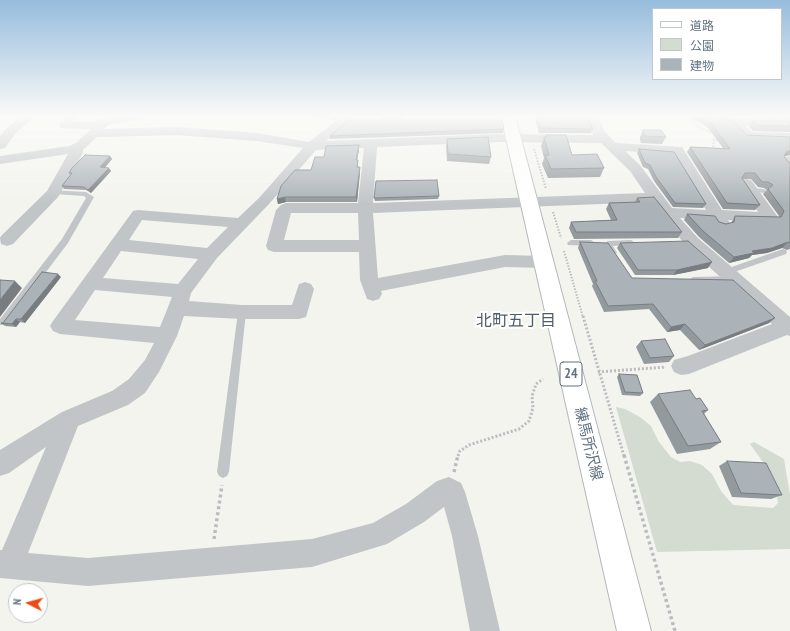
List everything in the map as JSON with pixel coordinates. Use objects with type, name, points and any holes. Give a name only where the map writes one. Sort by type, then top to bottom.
[{"type":"main road","name":"練馬所沢線","points":[[515,145],[634,631]]},
{"type":"street","points":[[0,160],[76,149],[82,145]]},
{"type":"street","points":[[309,145],[328,145]]},
{"type":"street","points":[[371,145],[365,208],[366,246],[372,290],[505,261],[544,262]]},
{"type":"street","points":[[612,145],[635,168],[667,213],[685,242],[730,276],[789,327],[690,365],[681,366]]},
{"type":"street","points":[[633,145],[677,150],[719,219]]},
{"type":"street","points":[[0,464],[70,420],[120,398],[137,386],[152,366],[167,336],[181,300],[211,254],[264,202],[312,146]]},
{"type":"street","points":[[7,240],[54,192],[76,154],[76,149]]},
{"type":"street","points":[[790,160],[788,161],[790,164]]},
{"type":"street","points":[[667,213],[719,219],[770,218],[754,188]]},
{"type":"street","points":[[366,246],[274,246],[284,210],[286,208],[365,208],[655,197]]},
{"type":"street","points":[[167,336],[60,326],[138,215],[241,223]]},
{"type":"street","points":[[116,245],[211,254]]},
{"type":"street","points":[[90,283],[242,312],[299,312],[305,290]]},
{"type":"street","points":[[70,420],[5,564],[88,572],[211,560],[312,553],[378,535],[415,513],[449,489],[452,492],[465,536],[485,631]]},
{"type":"lane","points":[[3,322],[65,241],[90,197],[86,194],[54,192]]},
{"type":"lane","points":[[570,243],[640,243]]},
{"type":"lane","points":[[608,244],[617,259]]},
{"type":"lane","points":[[681,280],[730,276],[783,252]]},
{"type":"lane","points":[[223,472],[242,312]]},
{"type":"path","points":[[716,154],[712,150],[717,148]]},
{"type":"path","points":[[675,631],[598,372],[681,366]]},
{"type":"path","points":[[449,489],[460,451],[469,445],[519,429],[530,421],[533,408],[532,396],[536,384],[543,379]]},
{"type":"path","points":[[211,560],[223,472]]},
{"type":"green space","points":[[616,407],[625,409],[640,417],[651,426],[659,442],[671,457],[680,462],[690,461],[702,465],[712,474],[721,491],[733,505],[773,508],[778,503],[773,476],[750,444],[754,442],[784,459],[790,495],[790,549],[657,552]]},
{"type":"building","points":[[359,145],[356,160],[358,160],[357,167],[360,167],[356,197],[285,197],[277,199],[281,186],[295,170],[311,170],[315,157],[324,157],[326,146]]},
{"type":"building","points":[[447,145],[489,145],[491,157],[448,154]]},
{"type":"building","points":[[546,145],[569,145],[572,155],[597,154],[604,168],[551,169],[545,155],[549,155]]},
{"type":"building","points":[[727,145],[790,145],[790,151],[787,151],[784,156],[788,162],[790,162],[790,243],[788,242],[772,248],[752,251],[754,253],[734,257],[703,231],[687,214],[715,216],[719,222],[726,224],[734,222],[735,216],[781,217],[784,211],[768,189],[773,185],[768,182],[762,182],[755,173],[745,173],[742,178],[760,205],[727,203],[690,147],[730,149]]},
{"type":"building","points":[[639,149],[674,152],[706,204],[675,203],[656,177],[650,165],[645,163]]},
{"type":"building","points":[[85,155],[110,156],[100,167],[109,168],[88,190],[84,187],[62,186],[72,173],[69,173],[72,168]]},
{"type":"building","points":[[437,180],[439,196],[374,198],[376,181]]},
{"type":"building","points":[[654,197],[682,232],[576,232],[571,222],[617,220],[609,203],[640,202],[637,198]]},
{"type":"building","points":[[688,241],[712,262],[677,270],[638,270],[620,243]]},
{"type":"building","points":[[580,242],[608,243],[632,278],[733,280],[775,318],[705,345],[685,324],[671,327],[653,304],[608,306],[595,281],[597,281]]},
{"type":"building","points":[[42,272],[58,274],[21,319],[16,319],[12,324],[1,323],[3,323]]},
{"type":"building","points":[[0,280],[15,281],[0,300]]},
{"type":"building","points":[[665,339],[674,356],[650,358],[641,341]]},
{"type":"building","points":[[619,374],[637,375],[643,393],[625,392]]},
{"type":"building","points":[[690,390],[696,399],[700,398],[708,410],[702,411],[721,442],[688,446],[658,394]]},
{"type":"building","points":[[727,461],[766,463],[782,495],[741,493]]},
{"type":"district","name":"北町五丁目","points":[[516,321]]}]
